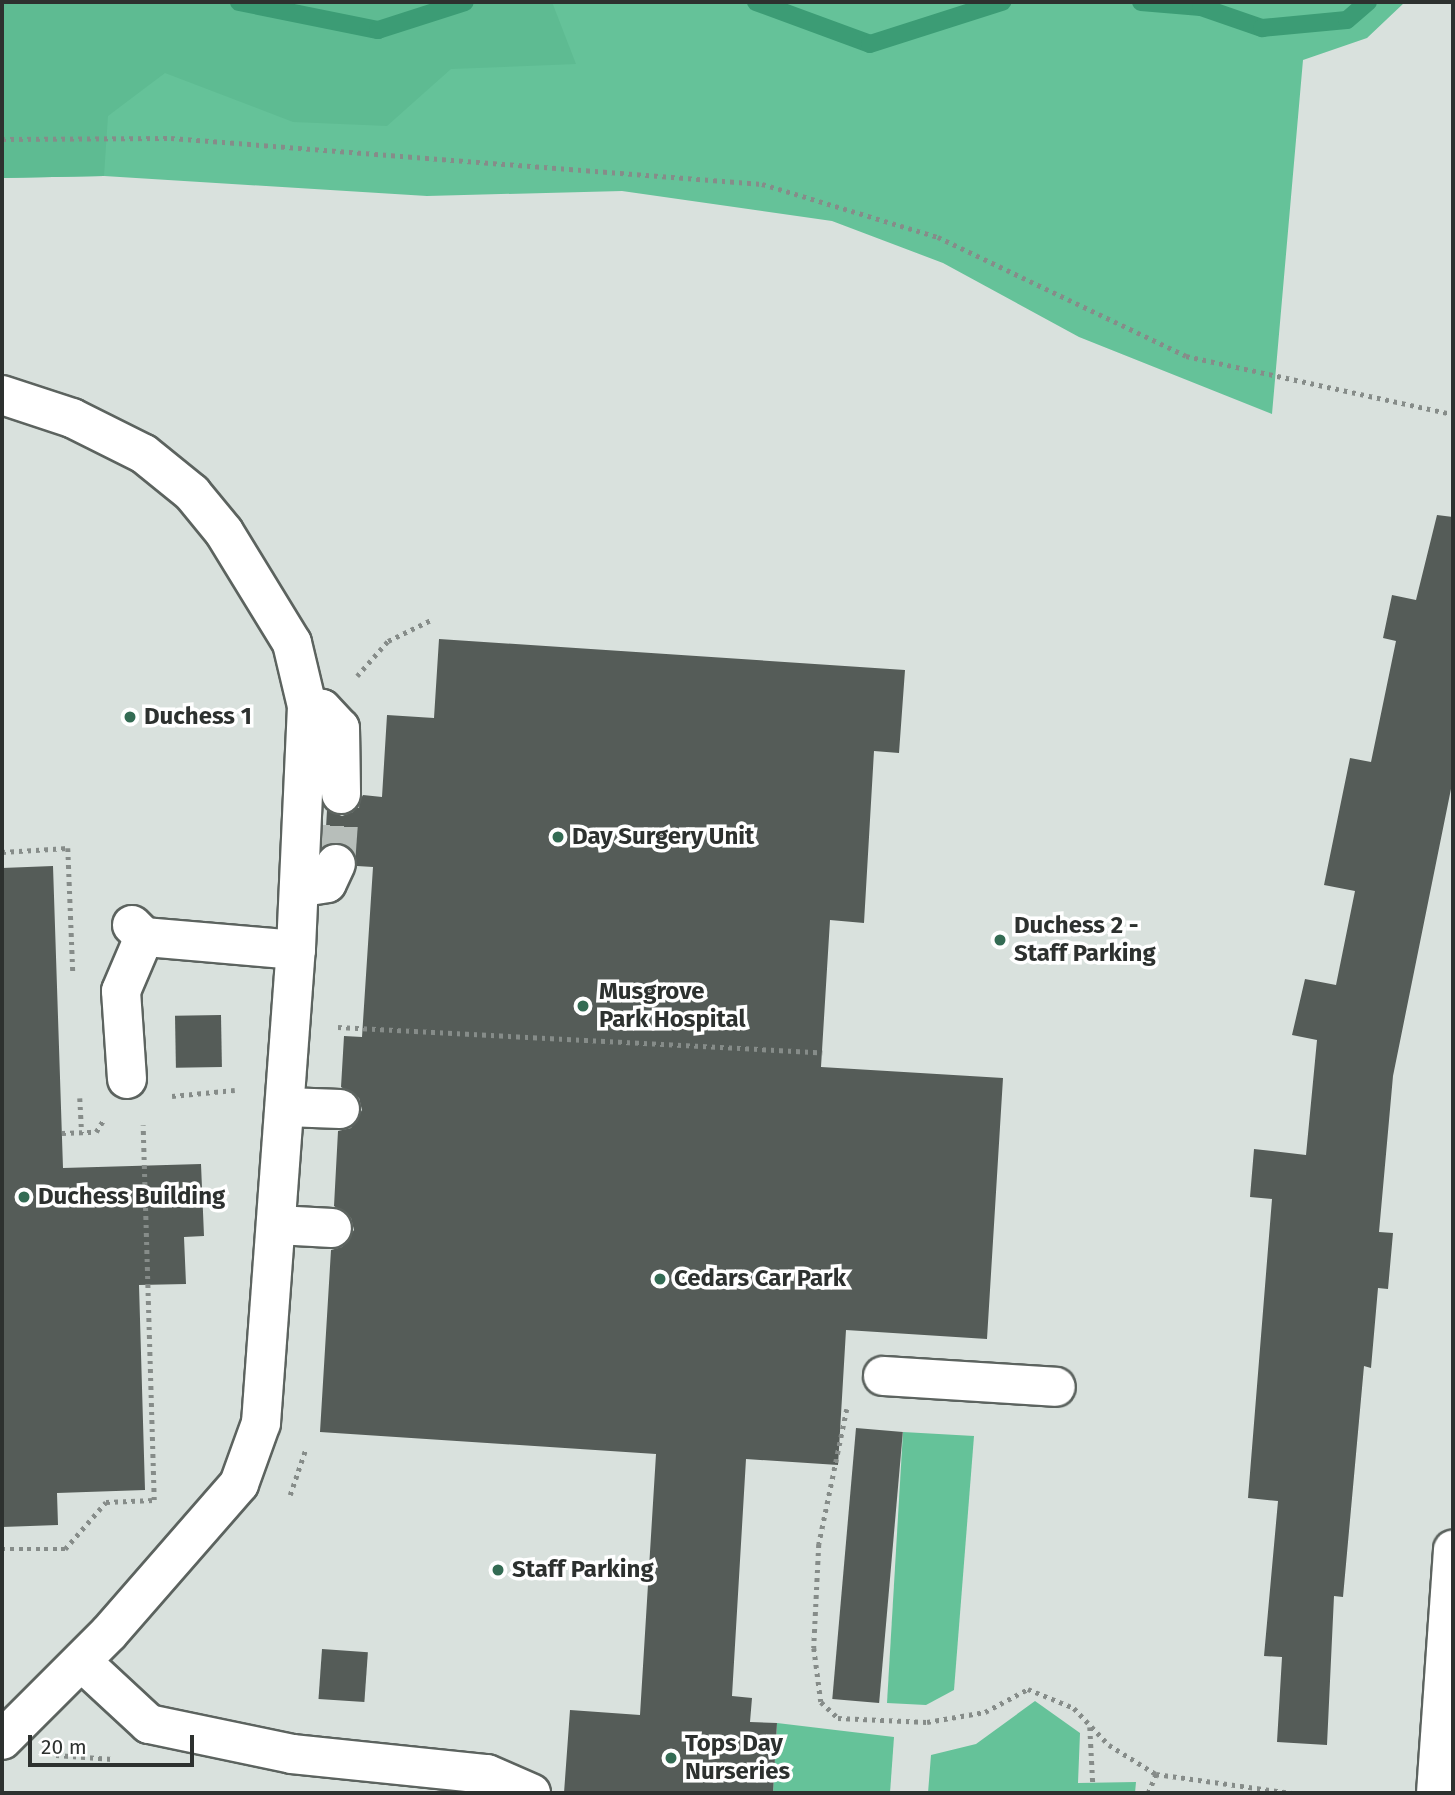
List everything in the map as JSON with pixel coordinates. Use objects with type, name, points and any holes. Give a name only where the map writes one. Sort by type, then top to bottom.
[{"type":"street","points":[[2,395],[72,418],[144,454],[192,494],[271,604],[292,643],[307,706],[303,887],[261,1423],[239,1484],[82,1662],[2,1740]]},
{"type":"street","points":[[307,706],[322,709],[340,728],[341,794]]},
{"type":"street","points":[[303,887],[327,883],[336,864]]},
{"type":"street","points":[[126,1100],[121,991],[138,931],[296,950]]},
{"type":"street","points":[[287,1092],[340,1109]]},
{"type":"street","points":[[277,1225],[332,1228]]},
{"type":"street","points":[[883,1376],[1056,1387]]},
{"type":"street","points":[[1436,1793],[1453,1550]]},
{"type":"street","points":[[82,1662],[149,1724],[292,1755],[493,1784],[531,1793]]},
{"type":"path","points":[[2,139],[171,138],[762,184],[938,237],[1186,356],[1453,414]]},
{"type":"path","points":[[356,691],[358,671],[388,641],[433,619]]},
{"type":"path","points":[[2,852],[68,848],[74,984]]},
{"type":"path","points":[[330,1027],[822,1052]]},
{"type":"path","points":[[167,1096],[230,1093],[257,1077],[287,1092]]},
{"type":"path","points":[[80,1092],[82,1133]]},
{"type":"path","points":[[62,1133],[96,1132],[126,1100]]},
{"type":"path","points":[[2,1549],[65,1549],[106,1502],[154,1500],[126,1100]]},
{"type":"path","points":[[883,1376],[851,1395],[826,1496],[814,1648],[821,1702],[838,1717],[859,1722],[927,1722],[985,1712],[1028,1689],[1074,1708],[1090,1726],[1156,1774],[1293,1793]]},
{"type":"path","points":[[1090,1726],[1093,1784]]},
{"type":"path","points":[[1148,1793],[1156,1774]]},
{"type":"green space","points":[[2,2],[1405,2],[1367,38],[1303,60],[1272,414],[1079,337],[943,263],[832,221],[622,191],[427,196],[104,176],[2,178]]},
{"type":"green space","points":[[2,2],[552,2],[576,64],[451,69],[387,126],[293,122],[165,73],[108,116],[104,176],[2,178]]},
{"type":"green space","points":[[903,1432],[974,1436],[954,1690],[926,1705],[887,1703]]},
{"type":"green space","points":[[1035,1701],[1080,1733],[1078,1783],[1136,1782],[1135,1793],[928,1793],[931,1755],[976,1744]]},
{"type":"green space","points":[[777,1723],[894,1737],[890,1793],[773,1793]]},
{"type":"building","points":[[1437,515],[1453,517],[1453,779],[1393,1076],[1379,1232],[1393,1233],[1388,1289],[1378,1288],[1371,1368],[1364,1366],[1343,1597],[1334,1596],[1327,1745],[1277,1742],[1282,1657],[1264,1656],[1278,1501],[1248,1498],[1272,1199],[1250,1197],[1254,1149],[1306,1155],[1317,1040],[1292,1035],[1305,979],[1336,985],[1355,891],[1324,885],[1350,758],[1371,762],[1396,641],[1383,638],[1392,595],[1416,600]]},
{"type":"building","points":[[439,639],[905,670],[899,753],[874,751],[864,923],[830,920],[821,1067],[1003,1078],[987,1339],[846,1330],[838,1465],[746,1459],[732,1696],[752,1698],[750,1722],[777,1723],[773,1793],[564,1793],[570,1710],[640,1715],[656,1454],[320,1432],[331,1250],[342,1247],[354,1230],[351,1218],[334,1206],[338,1131],[351,1128],[362,1110],[359,1098],[341,1087],[344,1036],[362,1037],[373,867],[357,866],[345,844],[325,846],[327,810],[342,816],[353,812],[363,795],[382,797],[387,715],[434,718]]},
{"type":"building","name":"Duchess Building","points":[[53,866],[63,1168],[201,1164],[204,1236],[184,1237],[186,1284],[139,1285],[145,1490],[57,1493],[58,1525],[2,1527],[2,868]]},
{"type":"building","points":[[221,1015],[222,1067],[176,1068],[175,1016]]},
{"type":"building","points":[[856,1428],[903,1432],[879,1703],[832,1699]]},
{"type":"building","points":[[322,1649],[368,1652],[364,1702],[319,1699]]},
{"type":"waterway","points":[[239,2],[378,30],[465,2]]},
{"type":"waterway","points":[[756,2],[870,44],[1002,2]]},
{"type":"waterway","points":[[1141,2],[1201,7],[1262,28],[1347,20],[1368,2]]},
{"type":"tunnel","points":[[336,864],[341,794]]},
{"type":"place","name":"Duchess 1","points":[[130,717]]},
{"type":"place","name":"Day Surgery Unit","points":[[558,837]]},
{"type":"place","name":"Duchess 2 - Staff Parking","points":[[1000,940]]},
{"type":"place","name":"Musgrove Park Hospital","points":[[583,1006]]},
{"type":"place","name":"Duchess Building","points":[[24,1197]]},
{"type":"place","name":"Cedars Car Park","points":[[660,1279]]},
{"type":"place","name":"Staff Parking","points":[[498,1570]]},
{"type":"place","name":"Tops Day Nurseries","points":[[671,1758]]}]
